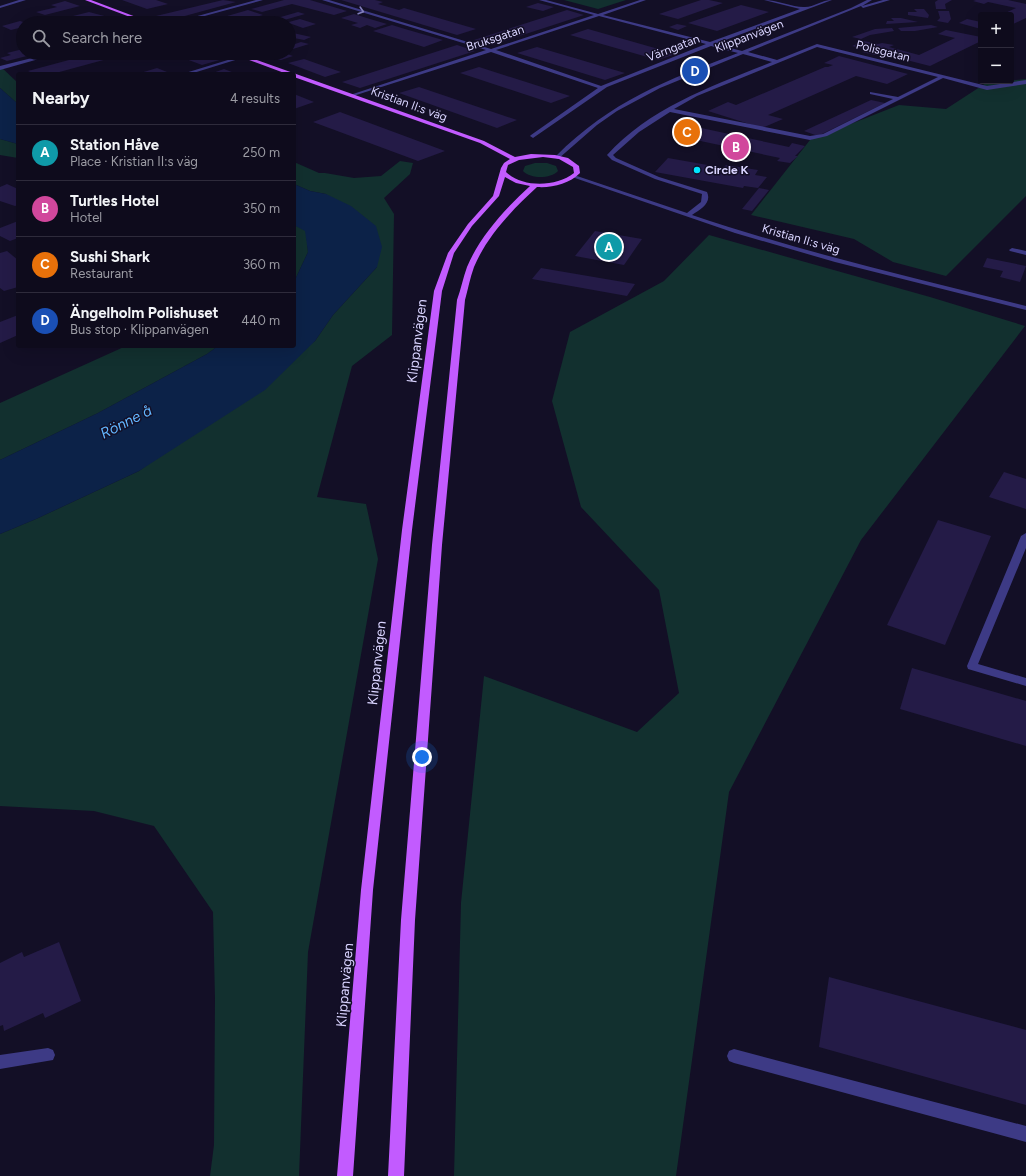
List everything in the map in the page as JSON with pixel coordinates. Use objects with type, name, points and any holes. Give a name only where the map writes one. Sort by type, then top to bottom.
[{"type":"main road","points":[[87,0],[131,16]]},
{"type":"main road","name":"Kristian II:s väg","points":[[252,60],[287,72]]},
{"type":"main road","name":"Kristian II:s väg","points":[[296,75],[482,142],[515,159]]},
{"type":"main road","points":[[503,172],[510,179],[535,185],[563,182],[574,177],[578,173],[576,166],[566,159],[558,157],[531,156],[515,159]]},
{"type":"main road","name":"Klippanvägen","points":[[345,1176],[368,882],[407,530],[438,291],[451,253],[470,225],[496,196],[504,165],[515,159]]},
{"type":"main road","points":[[396,1176],[408,920],[437,545],[461,300],[473,261],[491,232],[519,200],[535,185]]},
{"type":"street","points":[[0,7],[24,0]]},
{"type":"street","points":[[200,16],[261,0]]},
{"type":"street","points":[[324,0],[490,50],[602,88]]},
{"type":"street","points":[[540,0],[776,61]]},
{"type":"street","name":"Bruksgatan","points":[[352,96],[644,0]]},
{"type":"street","points":[[766,0],[805,9]]},
{"type":"street","name":"Värngatan","points":[[534,136],[602,88],[710,44],[830,0]]},
{"type":"street","name":"Klippanvägen","points":[[558,157],[570,144],[608,115],[644,93],[741,52],[853,9],[870,0]]},
{"type":"street","name":"Klippanvägen","points":[[853,9],[870,6],[888,0]]},
{"type":"street","name":"Polisgatan","points":[[688,214],[704,202],[706,198],[705,194],[657,178],[614,160],[610,155],[637,131],[669,110],[696,95],[776,61],[817,45],[987,88],[1026,82]]},
{"type":"street","points":[[0,68],[31,60]]},
{"type":"street","points":[[192,72],[233,60]]},
{"type":"street","points":[[669,110],[810,138],[825,135],[942,77]]},
{"type":"street","points":[[872,93],[900,99]]},
{"type":"street","name":"Kristian II:s väg","points":[[574,177],[688,214],[737,232],[837,261],[1026,308]]},
{"type":"street","points":[[1012,250],[1026,253]]},
{"type":"street","points":[[1026,536],[972,666],[1026,682]]},
{"type":"street","points":[[0,1062],[48,1055]]},
{"type":"street","points":[[734,1056],[1026,1134]]},
{"type":"green space","points":[[564,0],[626,0],[598,9]]},
{"type":"green space","points":[[0,66],[16,81],[16,102],[0,88]]},
{"type":"green space","points":[[1026,79],[1026,196],[946,276],[893,262],[854,239],[751,215],[810,140],[899,105],[946,109],[984,84],[1014,84],[1014,80]]},
{"type":"green space","points":[[0,139],[16,143],[16,158],[0,155]]},
{"type":"green space","points":[[400,161],[413,163],[410,174],[384,198],[394,214],[392,335],[352,366],[317,497],[366,504],[378,559],[308,952],[299,1176],[210,1176],[214,1145],[215,999],[213,912],[154,826],[94,811],[0,806],[0,534],[139,471],[315,341],[333,315],[377,267],[326,194],[310,191],[296,185],[296,163],[319,173],[354,178],[381,176]]},
{"type":"green space","points":[[535,163],[547,163],[556,166],[558,171],[550,176],[535,177],[526,174],[523,171],[525,166]]},
{"type":"green space","points":[[296,226],[306,230],[308,252],[296,278]]},
{"type":"green space","points":[[709,235],[930,297],[1025,326],[861,540],[729,792],[676,1176],[454,1176],[461,903],[484,676],[637,732],[679,693],[659,590],[581,507],[552,401],[570,332],[664,281]]},
{"type":"green space","points":[[122,348],[215,348],[207,354],[98,413],[0,460],[0,403]]},
{"type":"water","points":[[0,88],[16,102],[16,143],[0,139]]},
{"type":"water","name":"Rönne å","points":[[296,185],[310,191],[326,194],[351,206],[376,226],[382,247],[377,267],[333,315],[315,341],[265,390],[139,471],[0,534],[0,460],[98,413],[207,354],[215,348],[296,348],[296,278],[308,252],[305,231],[296,226]]},
{"type":"building","points":[[122,0],[156,0],[168,4],[147,9]]},
{"type":"building","points":[[223,0],[236,2],[185,16],[156,16]]},
{"type":"building","points":[[284,0],[310,0],[347,11],[334,15],[292,4],[262,12],[251,9]]},
{"type":"building","points":[[341,0],[375,0],[383,2],[378,4],[399,10],[404,8],[476,29],[457,35]]},
{"type":"building","points":[[701,0],[723,3],[678,19],[659,14]]},
{"type":"building","points":[[938,0],[952,0],[945,4],[946,9],[936,9],[935,2]]},
{"type":"building","points":[[1008,0],[1026,4],[1026,18],[1014,24],[1014,12],[1007,12],[1016,8],[988,2],[984,4],[973,1]]},
{"type":"building","points":[[65,1],[80,6],[45,15],[36,12],[57,7],[51,5]]},
{"type":"building","points":[[538,3],[554,7],[543,11],[526,7]]},
{"type":"building","points":[[741,5],[769,12],[717,31],[688,23]]},
{"type":"building","points":[[914,9],[924,9],[929,15],[928,18],[908,15],[908,12],[917,12]]},
{"type":"building","points":[[248,10],[263,15],[259,16],[227,16]]},
{"type":"building","points":[[567,10],[584,15],[492,45],[474,40]]},
{"type":"building","points":[[938,11],[949,11],[951,19],[948,23],[937,21],[940,18]]},
{"type":"building","points":[[89,12],[104,16],[73,16]]},
{"type":"building","points":[[298,12],[305,14],[296,17],[284,16]]},
{"type":"building","points":[[354,14],[387,24],[375,28],[367,25],[360,28],[351,25],[358,23],[341,18]]},
{"type":"building","points":[[891,18],[901,18],[918,22],[886,24],[887,21],[894,21]]},
{"type":"building","points":[[300,19],[316,24],[303,28],[296,26],[296,20]]},
{"type":"building","points":[[967,19],[978,21],[978,28],[959,23]]},
{"type":"building","points":[[16,22],[16,29],[11,30],[2,26]]},
{"type":"building","points":[[677,24],[687,26],[678,30],[669,27]]},
{"type":"building","points":[[392,25],[443,40],[424,47],[373,31]]},
{"type":"building","points":[[931,25],[938,27],[915,31],[901,31],[898,28]]},
{"type":"building","points":[[892,28],[894,31],[870,35],[861,39],[852,37],[875,29]]},
{"type":"building","points":[[588,29],[676,54],[658,60],[570,35]]},
{"type":"building","points":[[946,30],[978,36],[978,42],[930,66],[879,53],[875,55],[862,52],[867,50],[852,46],[864,41],[878,44],[882,43],[894,45],[889,47],[919,55],[955,38],[938,34]]},
{"type":"building","points":[[296,34],[311,37],[304,40],[296,38]]},
{"type":"building","points":[[301,42],[309,44],[296,48],[296,44]]},
{"type":"building","points":[[457,45],[475,51],[360,88],[342,82]]},
{"type":"building","points":[[537,47],[625,73],[605,80],[517,53]]},
{"type":"building","points":[[16,51],[16,59],[7,61],[0,58],[11,55],[7,53]]},
{"type":"building","points":[[839,56],[908,74],[887,84],[856,76],[768,115],[783,119],[762,128],[708,111],[728,102],[736,105],[825,67],[833,65],[824,63]]},
{"type":"building","points":[[304,59],[341,72],[325,77],[288,63]]},
{"type":"building","points":[[69,60],[104,60],[59,72],[28,71]]},
{"type":"building","points":[[189,60],[220,60],[202,65]]},
{"type":"building","points":[[479,67],[570,96],[551,103],[460,73]]},
{"type":"building","points":[[157,68],[167,72],[144,72]]},
{"type":"building","points":[[224,69],[232,72],[216,72]]},
{"type":"building","points":[[419,87],[517,120],[497,128],[399,93]]},
{"type":"building","points":[[296,95],[314,102],[296,108]]},
{"type":"building","points":[[871,100],[885,103],[818,136],[804,131]]},
{"type":"building","points":[[340,112],[445,151],[418,161],[313,122]]},
{"type":"building","points":[[692,126],[789,147],[792,143],[805,146],[795,156],[798,156],[790,163],[777,161],[780,158],[677,136]]},
{"type":"building","points":[[668,158],[719,167],[717,169],[722,169],[726,165],[758,170],[755,175],[767,177],[758,188],[744,186],[743,188],[655,172]]},
{"type":"building","points":[[7,184],[16,188],[16,206],[0,201],[0,187]]},
{"type":"building","points":[[759,188],[769,190],[752,211],[742,209]]},
{"type":"building","points":[[16,222],[16,239],[10,241],[0,236],[0,228]]},
{"type":"building","points":[[595,231],[642,239],[624,265],[575,256]]},
{"type":"building","points":[[7,251],[16,258],[16,288],[4,291],[0,288],[0,253]]},
{"type":"building","points":[[987,258],[1026,266],[1020,282],[1000,277],[1003,271],[983,267]]},
{"type":"building","points":[[541,268],[635,284],[627,296],[532,279]]},
{"type":"building","points":[[16,316],[16,336],[0,343],[0,322]]},
{"type":"building","points":[[1004,472],[1026,479],[1026,509],[989,497]]},
{"type":"building","points":[[938,520],[991,536],[945,645],[887,625]]},
{"type":"building","points":[[912,668],[1026,701],[1026,746],[900,709]]},
{"type":"building","points":[[59,942],[81,1001],[45,1018],[43,1013],[4,1031],[3,1025],[0,1026],[0,963],[22,952],[24,957]]},
{"type":"building","points":[[829,977],[1026,1030],[1026,1105],[819,1047]]},
{"type":"place","name":"Ängelholm Polishuset","points":[[695,71]]},
{"type":"place","name":"Sushi Shark","points":[[687,132]]},
{"type":"place","name":"Turtles Hotel","points":[[736,147]]},
{"type":"place","name":"Circle K","points":[[697,170]]},
{"type":"place","name":"Station Håve","points":[[609,247]]}]
